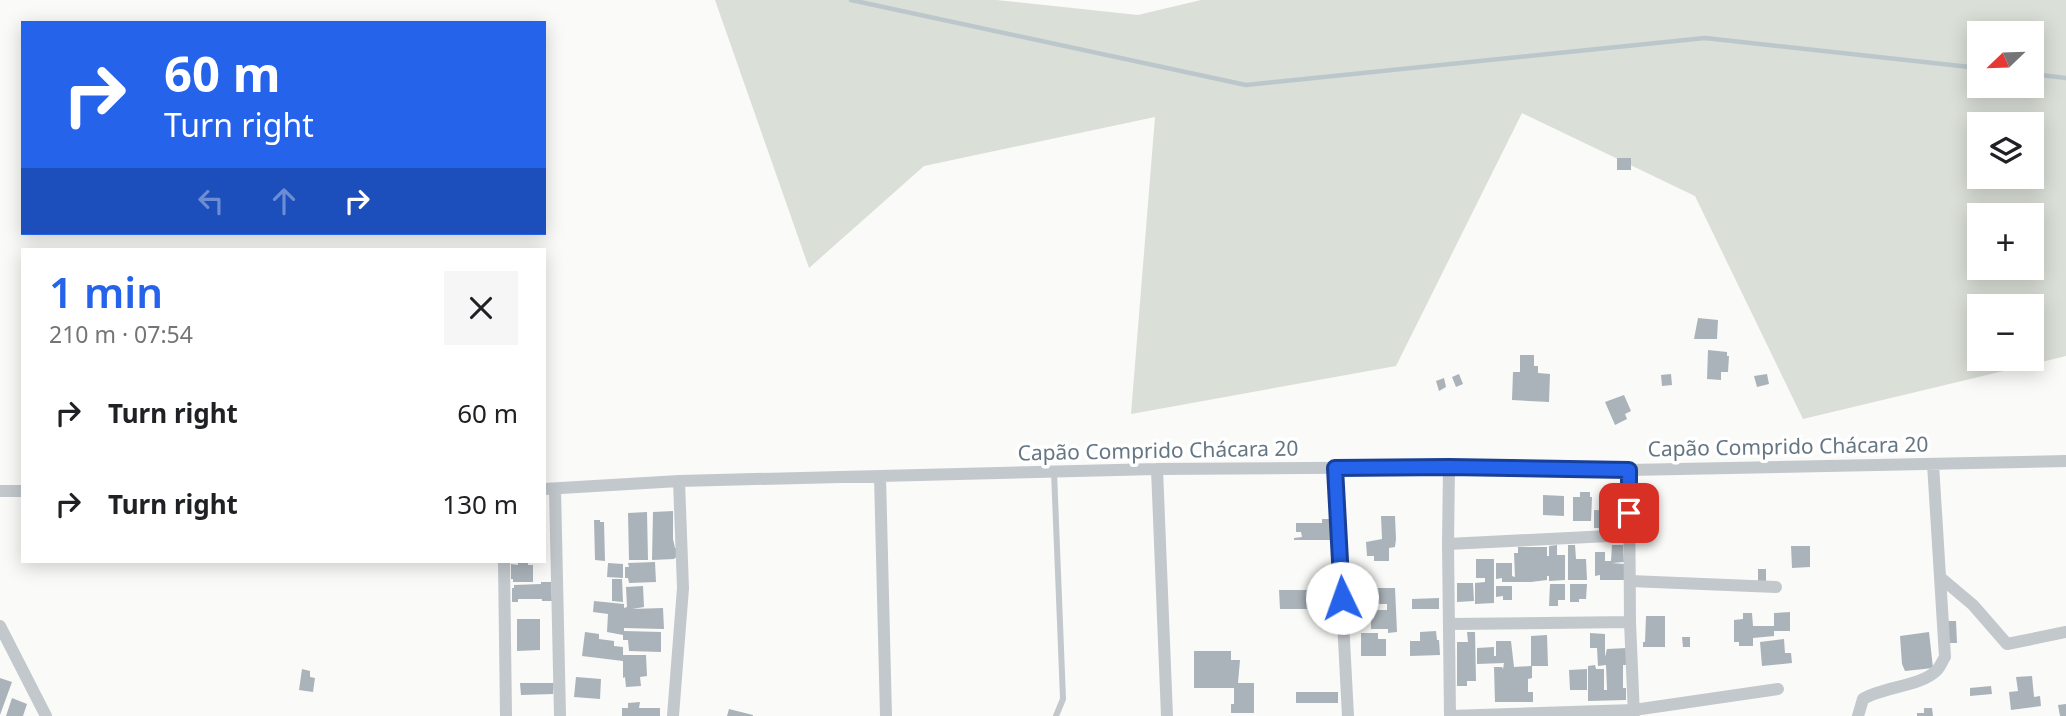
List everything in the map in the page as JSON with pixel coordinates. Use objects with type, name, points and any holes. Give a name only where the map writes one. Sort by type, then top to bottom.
[{"type":"street","name":"Capão Comprido Chácara 20","points":[[550,489],[679,481],[1157,469],[1449,467],[1629,470],[2066,461]]},
{"type":"street","points":[[1858,716],[1863,699],[1873,693],[1913,683],[1936,672],[1945,657],[1933,464]]},
{"type":"street","points":[[1449,467],[1450,716],[1634,713],[1778,689]]},
{"type":"street","points":[[1335,468],[1348,716]]},
{"type":"street","points":[[1157,469],[1167,716]]},
{"type":"street","points":[[1629,470],[1630,622],[1634,713]]},
{"type":"street","points":[[880,476],[886,716]]},
{"type":"street","points":[[673,716],[683,588],[679,481]]},
{"type":"street","points":[[550,489],[560,716]]},
{"type":"street","points":[[0,491],[21,491]]},
{"type":"street","points":[[1448,544],[1629,535]]},
{"type":"street","points":[[504,563],[506,716]]},
{"type":"street","points":[[1941,578],[1973,605],[2007,644],[2066,632]]},
{"type":"street","points":[[1630,581],[1776,587]]},
{"type":"street","points":[[1449,624],[1630,622]]},
{"type":"street","points":[[0,626],[46,716]]},
{"type":"lane","points":[[1054,472],[1063,699],[1056,716]]},
{"type":"shaded area","points":[[715,0],[996,0],[1138,15],[1201,0],[2066,0],[2066,356],[2044,361],[2044,294],[1967,294],[1967,371],[2003,371],[1803,419],[1695,196],[1522,113],[1396,366],[1131,414],[1155,117],[924,166],[809,268]]},
{"type":"building","points":[[1617,158],[1631,158],[1631,170],[1617,170]]},
{"type":"building","points":[[1698,318],[1718,320],[1717,339],[1694,339]]},
{"type":"building","points":[[1708,350],[1727,352],[1729,356],[1728,372],[1721,372],[1721,380],[1707,379]]},
{"type":"building","points":[[1520,355],[1534,355],[1534,366],[1538,366],[1538,373],[1550,374],[1549,402],[1512,400],[1513,372],[1520,372]]},
{"type":"building","points":[[1459,374],[1463,384],[1456,387],[1452,377]]},
{"type":"building","points":[[1671,374],[1672,385],[1662,386],[1661,375]]},
{"type":"building","points":[[1767,374],[1769,384],[1757,387],[1754,376]]},
{"type":"building","points":[[1444,378],[1446,387],[1439,391],[1436,381]]},
{"type":"building","points":[[1624,395],[1631,411],[1625,414],[1627,419],[1615,425],[1605,402]]},
{"type":"building","points":[[1580,492],[1590,492],[1592,497],[1591,521],[1573,521],[1573,497],[1580,497]]},
{"type":"building","points":[[1543,495],[1564,496],[1564,516],[1543,515]]},
{"type":"building","points":[[1594,510],[1624,511],[1623,528],[1594,528]]},
{"type":"building","points":[[673,511],[673,539],[677,556],[674,559],[652,560],[653,512]]},
{"type":"building","points":[[647,512],[648,560],[629,560],[628,513]]},
{"type":"building","points":[[1381,516],[1395,516],[1395,547],[1389,548],[1389,561],[1374,561],[1374,556],[1367,556],[1366,542],[1382,539]]},
{"type":"building","points":[[1322,519],[1336,519],[1336,540],[1294,540],[1302,537],[1301,532],[1296,532],[1296,523],[1322,523]]},
{"type":"building","points":[[594,520],[604,522],[605,561],[595,560]]},
{"type":"building","points":[[1557,545],[1557,555],[1565,555],[1565,580],[1549,581],[1549,576],[1547,580],[1531,582],[1502,582],[1502,578],[1496,579],[1496,563],[1512,563],[1512,576],[1515,577],[1514,553],[1518,553],[1518,547],[1547,547],[1549,556],[1549,546]]},
{"type":"building","points":[[1568,545],[1575,545],[1576,559],[1586,559],[1587,580],[1568,580]]},
{"type":"building","points":[[1612,545],[1623,545],[1624,562],[1612,563],[1624,564],[1624,580],[1600,580],[1600,575],[1595,576],[1595,552],[1605,552],[1605,561],[1611,561]]},
{"type":"building","points":[[1791,546],[1810,546],[1810,567],[1792,568]]},
{"type":"building","points":[[1476,559],[1494,559],[1494,603],[1475,604],[1475,583],[1485,582],[1485,578],[1476,578]]},
{"type":"building","points":[[655,562],[656,582],[629,583],[628,578],[625,578],[625,567],[629,567],[628,563]]},
{"type":"building","points":[[608,563],[623,564],[623,578],[607,577]]},
{"type":"building","points":[[511,564],[533,565],[533,582],[513,582]]},
{"type":"building","points":[[1758,569],[1766,569],[1766,581],[1758,581]]},
{"type":"building","points":[[612,579],[622,579],[623,602],[612,601]]},
{"type":"building","points":[[551,582],[552,601],[518,599],[518,602],[512,602],[514,585]]},
{"type":"building","points":[[1457,583],[1473,583],[1474,601],[1457,602]]},
{"type":"building","points":[[1550,584],[1565,584],[1565,600],[1558,600],[1558,606],[1549,606]]},
{"type":"building","points":[[1570,584],[1587,584],[1586,599],[1570,602]]},
{"type":"building","points":[[643,586],[644,607],[632,609],[663,608],[664,629],[624,628],[624,631],[661,632],[661,652],[629,651],[628,640],[623,640],[623,635],[607,632],[608,614],[593,612],[594,601],[624,604],[624,608],[627,607],[626,587]]},
{"type":"building","points":[[1496,586],[1512,586],[1512,600],[1503,600],[1503,596],[1496,597]]},
{"type":"building","points":[[1366,588],[1395,588],[1397,632],[1371,629],[1371,620],[1366,620],[1366,610],[1387,610],[1387,604],[1366,604]]},
{"type":"building","points":[[1279,590],[1308,590],[1309,609],[1280,609]]},
{"type":"building","points":[[1439,598],[1439,609],[1412,609],[1412,599]]},
{"type":"building","points":[[1790,612],[1790,631],[1774,631],[1774,636],[1753,638],[1753,646],[1739,646],[1739,642],[1734,642],[1734,620],[1743,619],[1743,613],[1752,613],[1753,626],[1774,626],[1774,613]]},
{"type":"building","points":[[1646,616],[1665,616],[1665,647],[1643,647]]},
{"type":"building","points":[[517,619],[540,619],[540,650],[517,651]]},
{"type":"building","points":[[1946,621],[1956,621],[1957,643],[1947,643]]},
{"type":"building","points":[[1436,631],[1440,655],[1410,656],[1410,641],[1420,641],[1420,632]]},
{"type":"building","points":[[585,632],[599,634],[599,639],[614,641],[614,646],[623,647],[623,655],[646,655],[647,676],[640,677],[641,686],[626,687],[623,661],[582,656]]},
{"type":"building","points":[[1467,632],[1475,632],[1476,681],[1467,681],[1467,686],[1457,686],[1457,642],[1468,642]]},
{"type":"building","points":[[1929,632],[1933,668],[1905,671],[1900,636]]},
{"type":"building","points":[[1361,633],[1378,633],[1378,639],[1386,639],[1386,656],[1361,656]]},
{"type":"building","points":[[1590,633],[1605,634],[1605,657],[1607,649],[1627,648],[1627,665],[1623,665],[1626,700],[1588,701],[1588,666],[1595,665],[1596,669],[1604,669],[1604,690],[1607,690],[1606,665],[1598,666],[1597,648],[1590,648]]},
{"type":"building","points":[[1547,635],[1548,666],[1532,666],[1532,678],[1528,679],[1528,692],[1533,692],[1533,702],[1495,702],[1494,667],[1503,669],[1504,663],[1477,664],[1477,648],[1494,647],[1496,656],[1496,641],[1511,641],[1514,667],[1531,666],[1531,636]]},
{"type":"building","points":[[1682,637],[1690,637],[1690,647],[1683,647]]},
{"type":"building","points":[[1784,639],[1785,653],[1791,653],[1792,663],[1762,666],[1760,642]]},
{"type":"building","points":[[1194,651],[1231,651],[1231,660],[1240,660],[1238,683],[1254,683],[1254,713],[1231,713],[1234,688],[1194,688]]},
{"type":"building","points":[[302,669],[310,671],[310,677],[315,678],[313,692],[299,690]]},
{"type":"building","points":[[1587,669],[1587,690],[1570,690],[1569,670]]},
{"type":"building","points":[[2032,676],[2034,697],[2040,696],[2041,706],[2011,710],[2009,692],[2018,691],[2016,677]]},
{"type":"building","points":[[576,677],[601,679],[600,699],[574,697]]},
{"type":"building","points":[[0,678],[12,682],[0,715]]},
{"type":"building","points":[[520,683],[554,683],[553,694],[521,695]]},
{"type":"building","points":[[1991,686],[1992,694],[1970,696],[1970,688]]},
{"type":"building","points":[[1296,692],[1338,692],[1338,703],[1296,703]]},
{"type":"building","points":[[12,698],[27,704],[23,716],[6,716]]},
{"type":"building","points":[[640,702],[639,708],[660,708],[660,716],[622,716],[622,708],[628,708],[628,703]]},
{"type":"building","points":[[2066,704],[2066,716],[2060,716],[2058,705]]},
{"type":"building","points":[[1924,708],[1932,708],[1933,716],[1917,716],[1917,713],[1924,713]]},
{"type":"building","points":[[729,709],[753,715],[753,716],[727,716]]},
{"type":"waterway","points":[[851,0],[1246,85],[1705,38],[1967,67]]},
{"type":"waterway","points":[[2044,75],[2066,78]]},
{"type":"route","points":[[1342,598],[1335,468],[1629,470],[1629,513]]}]
